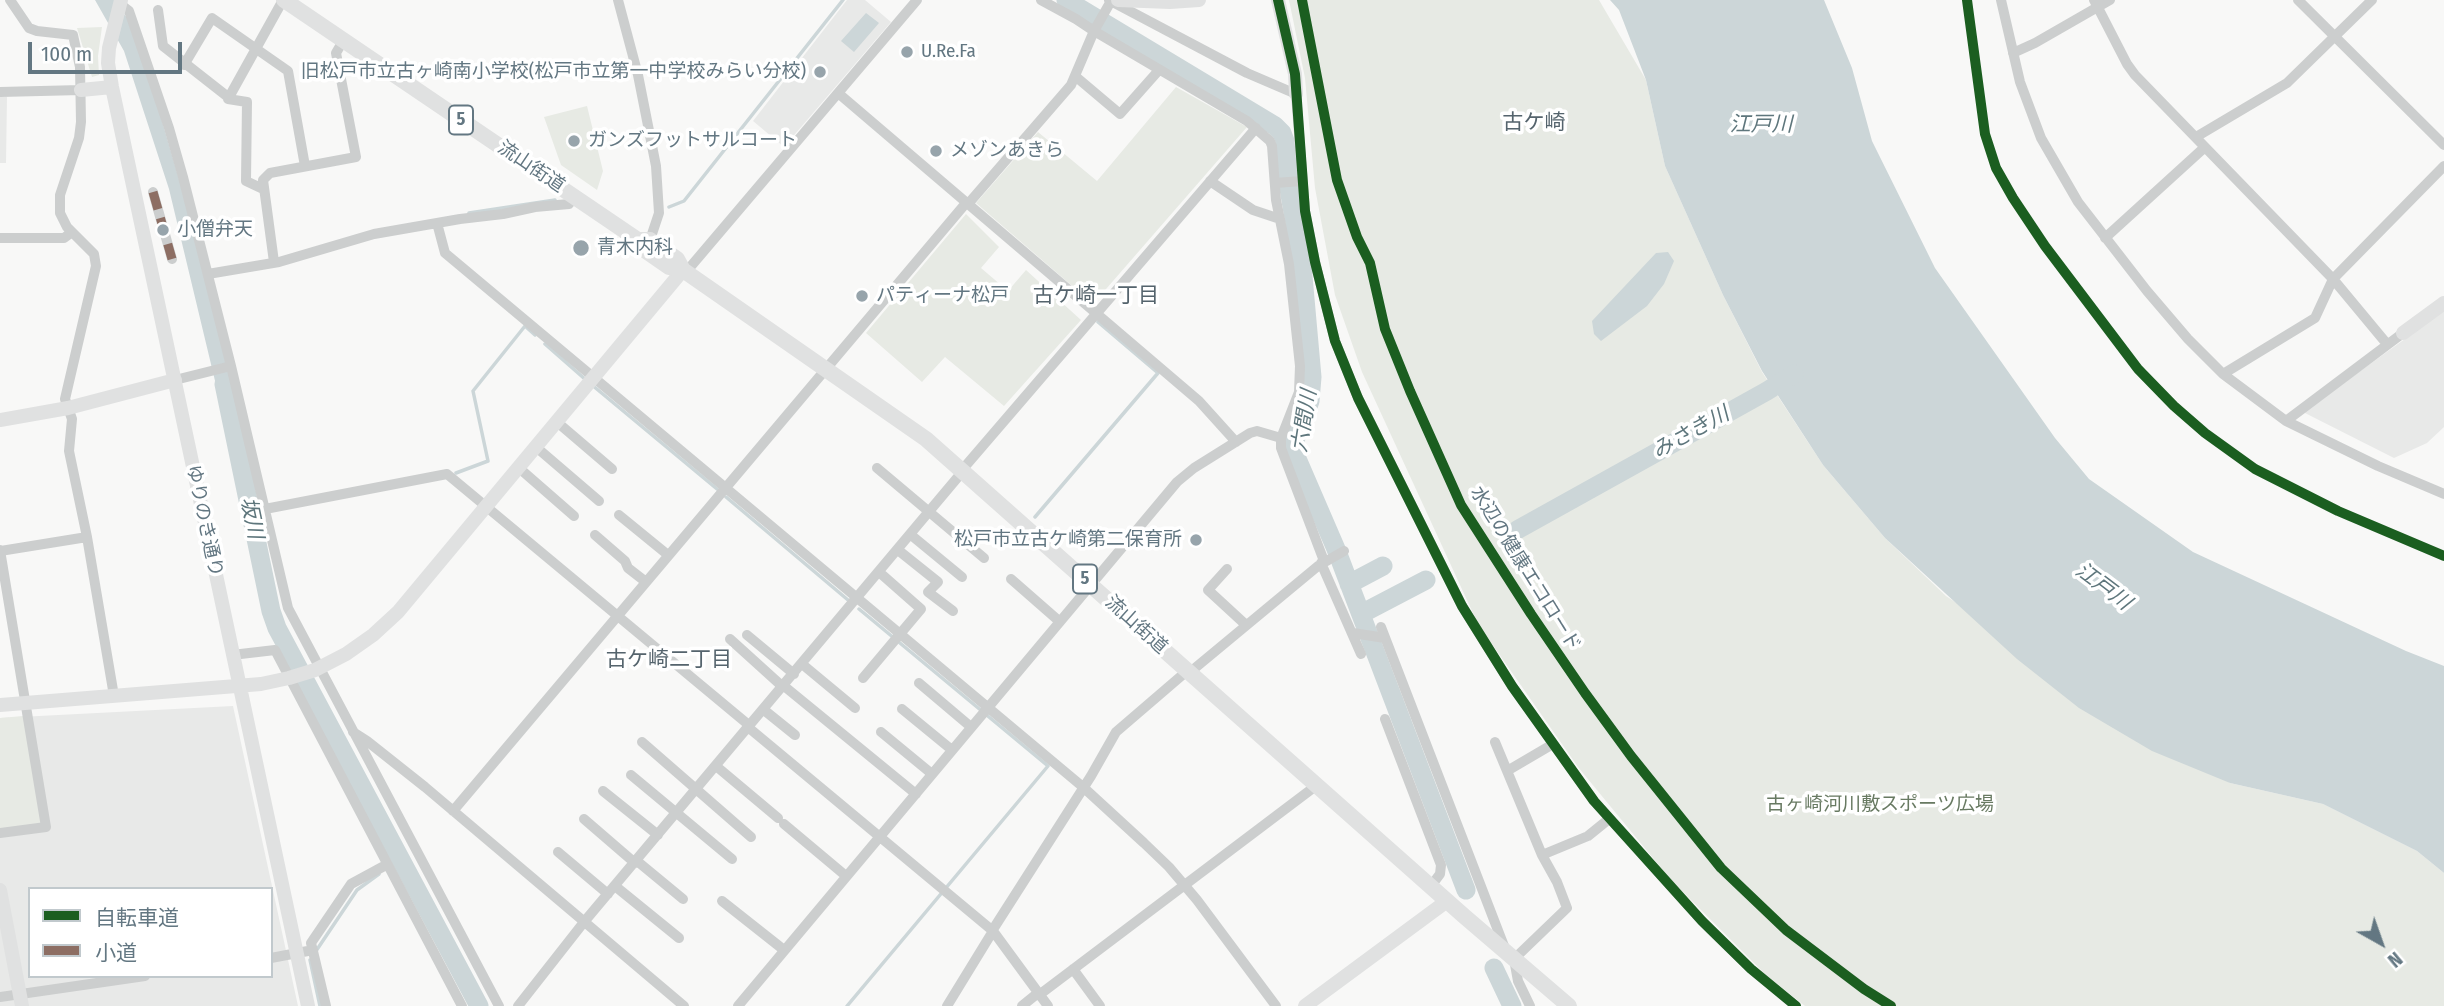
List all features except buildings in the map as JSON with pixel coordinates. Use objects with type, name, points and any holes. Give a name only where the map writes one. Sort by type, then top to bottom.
[{"type":"main road","name":"流山街道","points":[[283,0],[575,196],[677,259],[685,271],[906,424],[963,471],[1431,887],[1569,1006]]},
{"type":"street","points":[[10,0],[29,28],[72,35],[80,67],[79,138],[59,203],[60,213],[72,232],[94,254],[96,267],[66,390],[72,419],[69,451],[87,537],[114,696]]},
{"type":"street","points":[[228,97],[283,0]]},
{"type":"street","points":[[618,0],[638,75],[656,166],[659,213],[644,240]]},
{"type":"street","points":[[0,705],[240,687],[290,678],[318,669],[359,646],[387,624],[917,0]]},
{"type":"street","points":[[1041,0],[1256,128],[1270,141],[1289,264],[1300,383],[1281,448],[1323,562],[1361,654]]},
{"type":"street","points":[[1112,2],[1199,0]]},
{"type":"street","points":[[1278,0],[1295,74],[1302,181],[1315,262],[1335,341],[1354,389],[1462,606],[1490,652],[1579,782],[1609,819],[1702,921],[1751,969],[1796,1006]]},
{"type":"street","points":[[2001,0],[2027,104],[2040,138],[2078,202],[2188,340],[2224,374],[2286,421],[2378,466],[2444,494]]},
{"type":"street","points":[[2013,53],[2035,43],[2095,4],[2109,0]]},
{"type":"street","points":[[2298,0],[2444,145]]},
{"type":"street","points":[[2196,137],[2287,83],[2372,0]]},
{"type":"street","points":[[453,811],[826,368],[1071,85],[1095,30],[1112,2]]},
{"type":"street","points":[[1112,2],[1240,69],[1296,94]]},
{"type":"street","points":[[120,4],[129,11],[169,128],[208,274],[288,608],[499,1006]]},
{"type":"street","name":"ゆりのき通り","points":[[120,4],[108,63],[112,87],[308,1006]]},
{"type":"street","points":[[2095,4],[2131,69],[2333,279],[2388,344]]},
{"type":"street","points":[[158,10],[163,46],[228,97],[228,100],[247,102],[246,181],[263,189]]},
{"type":"street","points":[[184,65],[212,18],[288,71],[305,166]]},
{"type":"street","points":[[274,262],[262,180],[270,173],[356,157],[335,53],[343,41]]},
{"type":"street","points":[[1075,76],[1121,114],[1158,70]]},
{"type":"street","points":[[0,92],[112,87]]},
{"type":"street","points":[[838,93],[1199,401],[1236,442]]},
{"type":"street","points":[[518,1006],[584,922],[963,471],[1256,128]]},
{"type":"street","points":[[2105,238],[2205,147]]},
{"type":"street","points":[[2224,374],[2311,322],[2333,279],[2444,166]]},
{"type":"street","points":[[1210,181],[1253,211],[1280,219]]},
{"type":"street","points":[[1275,183],[1302,181]]},
{"type":"street","points":[[153,192],[172,259]]},
{"type":"street","points":[[208,274],[274,262],[374,234],[535,207],[569,204],[575,196]]},
{"type":"street","points":[[437,223],[445,253],[1083,787],[1169,867],[1276,1006]]},
{"type":"street","points":[[0,238],[64,238],[72,232]]},
{"type":"street","points":[[2286,421],[2444,303]]},
{"type":"street","points":[[0,420],[68,408],[230,367]]},
{"type":"street","points":[[557,422],[612,469]]},
{"type":"street","points":[[738,1006],[1177,482],[1194,468],[1257,431],[1282,438]]},
{"type":"street","points":[[536,447],[599,501]]},
{"type":"street","points":[[519,467],[574,516]]},
{"type":"street","points":[[877,468],[984,558]]},
{"type":"street","points":[[265,509],[447,474],[993,931],[1048,1006]]},
{"type":"street","points":[[618,515],[668,555]]},
{"type":"street","points":[[595,535],[646,582]]},
{"type":"street","points":[[911,535],[962,577]]},
{"type":"street","points":[[0,833],[46,827],[0,551],[87,537]]},
{"type":"street","points":[[898,550],[937,582],[928,592],[953,611]]},
{"type":"street","points":[[947,1006],[1116,732],[1323,562],[1344,551]]},
{"type":"street","points":[[1227,569],[1208,590],[1246,625]]},
{"type":"street","points":[[863,678],[921,609],[879,572]]},
{"type":"street","points":[[1011,579],[1059,621]]},
{"type":"street","points":[[1381,627],[1530,1006]]},
{"type":"street","points":[[1353,633],[1385,638]]},
{"type":"street","points":[[747,635],[794,674]]},
{"type":"street","points":[[730,639],[783,687],[916,794]]},
{"type":"street","points":[[232,655],[275,650],[462,1006]]},
{"type":"street","points":[[802,664],[855,708]]},
{"type":"street","points":[[919,683],[971,727]]},
{"type":"street","points":[[902,709],[953,750]]},
{"type":"street","points":[[764,710],[796,735]]},
{"type":"street","points":[[1385,719],[1441,865],[1440,874],[1431,887]]},
{"type":"street","points":[[352,732],[367,741],[453,811],[684,1006]]},
{"type":"street","points":[[881,732],[932,774]]},
{"type":"street","points":[[642,742],[751,837]]},
{"type":"street","points":[[1495,742],[1567,908],[1511,957]]},
{"type":"street","points":[[1507,771],[1553,744]]},
{"type":"street","points":[[716,766],[846,876]]},
{"type":"street","points":[[631,775],[732,859]]},
{"type":"street","points":[[1022,1006],[1317,785]]},
{"type":"street","points":[[603,791],[658,835]]},
{"type":"street","points":[[584,819],[683,898]]},
{"type":"street","points":[[1542,855],[1588,836],[1609,819]]},
{"type":"street","points":[[558,852],[679,938]]},
{"type":"street","points":[[326,1006],[312,943],[351,884],[386,865]]},
{"type":"street","points":[[0,890],[21,1000]]},
{"type":"street","points":[[722,901],[784,950]]},
{"type":"street","points":[[1305,1006],[1447,901]]},
{"type":"street","points":[[273,958],[313,950]]},
{"type":"street","points":[[1073,969],[1100,1006]]},
{"type":"street","points":[[0,997],[21,1000],[135,978]]},
{"type":"shaded area","name":"旧松戸市立古ヶ崎南小学校(松戸市立第一中学校みらい分校)","points":[[847,0],[865,0],[891,22],[784,147],[753,121]]},
{"type":"shaded area","points":[[0,97],[7,97],[6,163],[0,163]]},
{"type":"shaded area","points":[[2444,311],[2444,427],[2427,443],[2394,458],[2303,412]]},
{"type":"shaded area","points":[[233,706],[272,887],[28,887],[28,978],[273,978],[273,891],[298,1006],[0,1006],[0,718]]},
{"type":"green space","name":"古ヶ崎河川敷スポーツ広場","points":[[1289,0],[1599,0],[1646,80],[1665,166],[1723,295],[1762,372],[1823,465],[1885,538],[1946,596],[2230,783],[2323,804],[2417,851],[2444,873],[2444,1006],[1805,1006],[1767,976],[1671,880],[1578,767],[1478,624],[1362,372],[1335,295],[1315,188],[1305,78]]},
{"type":"green space","points":[[102,27],[98,56],[99,75],[92,77],[77,28]]},
{"type":"green space","points":[[1176,87],[1247,127],[1093,304],[976,203],[1038,132],[1097,181]]},
{"type":"green space","name":"ガンズフットサルコート","points":[[587,106],[603,171],[597,190],[561,165],[544,117]]},
{"type":"green space","points":[[966,214],[999,247],[981,268],[1008,291],[1026,270],[1081,320],[1004,406],[945,357],[922,382],[866,333]]},
{"type":"green space","points":[[23,716],[43,820],[37,824],[0,830],[0,718]]},
{"type":"water","points":[[95,0],[114,0],[130,22],[196,237],[238,407],[222,410],[169,189],[124,51]]},
{"type":"water","name":"江戸川","points":[[1610,0],[1824,0],[1852,68],[1872,141],[1935,268],[2055,438],[2089,479],[2193,552],[2444,666],[2444,873],[2417,851],[2323,804],[2230,783],[2152,751],[2079,708],[2017,659],[1885,538],[1823,465],[1762,371],[1723,295],[1665,166],[1646,80],[1619,10]]},
{"type":"water","points":[[866,13],[879,23],[854,52],[841,41]]},
{"type":"water","points":[[1668,252],[1674,261],[1664,284],[1647,306],[1601,341],[1594,334],[1592,321],[1656,253]]},
{"type":"waterway","points":[[669,207],[684,201],[843,0]]},
{"type":"waterway","name":"六間川","points":[[1066,0],[1275,126],[1282,133],[1302,265],[1312,377],[1310,401],[1295,440],[1295,454],[1336,549],[1466,890]]},
{"type":"waterway","points":[[469,213],[555,200]]},
{"type":"waterway","points":[[1035,517],[1158,373],[1098,322]]},
{"type":"waterway","points":[[456,473],[488,461],[473,391],[525,326],[535,335]]},
{"type":"waterway","points":[[545,344],[586,380]]},
{"type":"waterway","name":"みさき川","points":[[1517,530],[1794,374]]},
{"type":"waterway","name":"坂川","points":[[224,384],[271,611],[277,628],[479,1006]]},
{"type":"waterway","points":[[592,385],[717,489]]},
{"type":"waterway","points":[[726,497],[848,600]]},
{"type":"waterway","points":[[1349,584],[1383,566]]},
{"type":"waterway","name":"みさき川","points":[[1361,614],[1426,580]]},
{"type":"waterway","points":[[847,1006],[1048,766],[859,609]]},
{"type":"waterway","points":[[391,865],[401,858]]},
{"type":"waterway","points":[[316,951],[357,890],[379,874]]},
{"type":"waterway","points":[[310,960],[320,1006]]},
{"type":"waterway","name":"六間川","points":[[1494,968],[1512,1006]]},
{"type":"marked path","points":[[153,192],[172,259]]},
{"type":"cycle path","points":[[1278,0],[1295,74],[1305,211],[1335,341],[1358,398],[1462,606],[1512,686],[1594,801],[1702,921],[1751,969],[1796,1006]]},
{"type":"cycle path","name":"水辺の健康エコロード","points":[[1302,0],[1337,180],[1357,237],[1370,263],[1385,329],[1461,505],[1585,693],[1631,756],[1721,868],[1786,930],[1891,1006]]},
{"type":"cycle path","points":[[1967,0],[1985,134],[1996,168],[2045,246],[2138,369],[2205,433],[2255,469],[2338,511],[2444,556]]},
{"type":"place","name":"U.Re.Fa","points":[[907,52]]},
{"type":"place","name":"旧松戸市立古ヶ崎南小学校(松戸市立第一中学校みらい分校)","points":[[820,72]]},
{"type":"place","name":"ガンズフットサルコート","points":[[574,141]]},
{"type":"place","name":"メゾンあきら","points":[[936,151]]},
{"type":"place","name":"小僧弁天","points":[[163,230]]},
{"type":"place","name":"青木内科","points":[[581,248]]},
{"type":"place","name":"パティーナ松戸","points":[[862,296]]},
{"type":"place","name":"松戸市立古ケ崎第二保育所","points":[[1196,540]]},
{"type":"district","name":"古ケ崎","points":[[1534,123]]},
{"type":"district","name":"古ケ崎一丁目","points":[[1096,296]]},
{"type":"district","name":"古ケ崎二丁目","points":[[669,660]]}]
